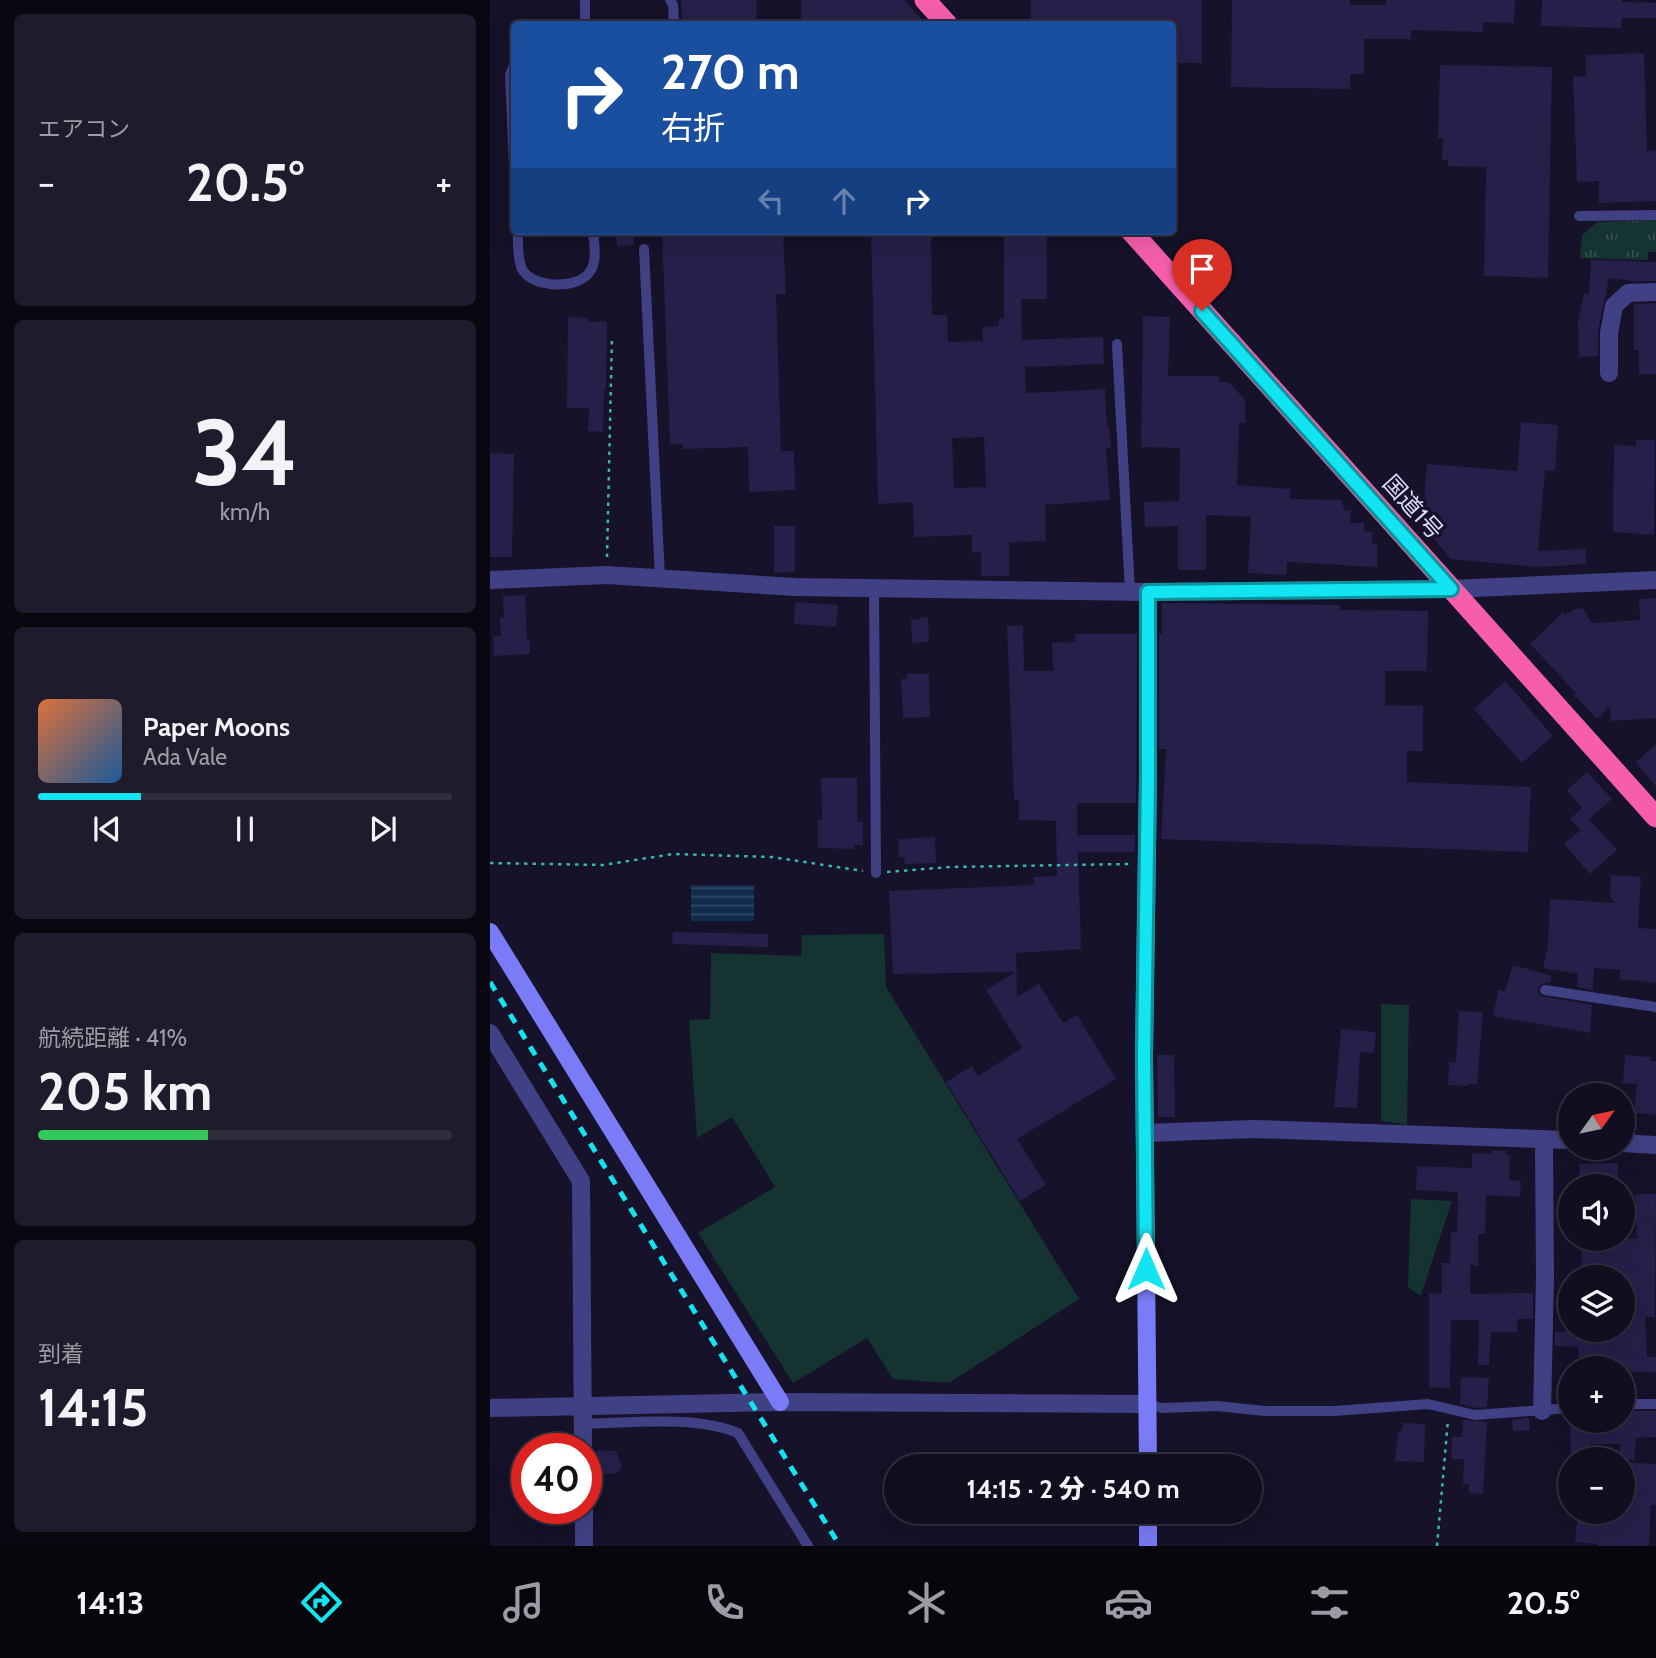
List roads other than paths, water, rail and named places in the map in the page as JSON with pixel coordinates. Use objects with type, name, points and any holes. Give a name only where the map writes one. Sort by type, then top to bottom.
[{"type":"highway","points":[[925,0],[944,21]]},
{"type":"highway","name":"国道1号","points":[[1135,235],[1656,817]]},
{"type":"street","points":[[1609,373],[1609,333],[1614,306],[1629,293],[1656,292]]},
{"type":"street","points":[[490,580],[607,575],[795,587],[1139,592],[1451,589],[1656,580]]},
{"type":"street","points":[[1139,592],[1146,864],[1148,1454]]},
{"type":"street","points":[[490,932],[780,1402]]},
{"type":"street","points":[[490,1033],[581,1181],[583,1433]]},
{"type":"street","points":[[1145,1133],[1254,1129],[1558,1140]]},
{"type":"street","points":[[1542,1411],[1544,1139]]},
{"type":"street","points":[[1635,1144],[1656,1145]]},
{"type":"street","points":[[490,1408],[582,1415],[780,1402],[1148,1404]]},
{"type":"street","points":[[584,1524],[584,1546]]},
{"type":"street","points":[[1147,1546],[1148,1524]]},
{"type":"lane","points":[[584,0],[585,21]]},
{"type":"lane","points":[[670,0],[674,21]]},
{"type":"lane","points":[[511,72],[511,98]]},
{"type":"lane","points":[[1579,216],[1656,215]]},
{"type":"lane","points":[[518,235],[520,266],[526,275],[543,285],[573,283],[589,274],[594,261],[593,235]]},
{"type":"lane","points":[[644,249],[660,578]]},
{"type":"lane","points":[[1117,344],[1139,592]]},
{"type":"lane","points":[[874,588],[876,873]]},
{"type":"lane","points":[[1545,990],[1656,1007]]},
{"type":"lane","points":[[1148,1404],[1162,1408],[1217,1406],[1265,1411],[1334,1412],[1428,1404],[1475,1415],[1558,1409]]},
{"type":"lane","points":[[1635,1404],[1656,1404]]},
{"type":"lane","points":[[582,1415],[722,1427],[738,1433],[808,1546]]},
{"type":"water","points":[[691,885],[754,885],[754,921],[691,921]]},
{"type":"railway","points":[[490,982],[840,1546]]}]
